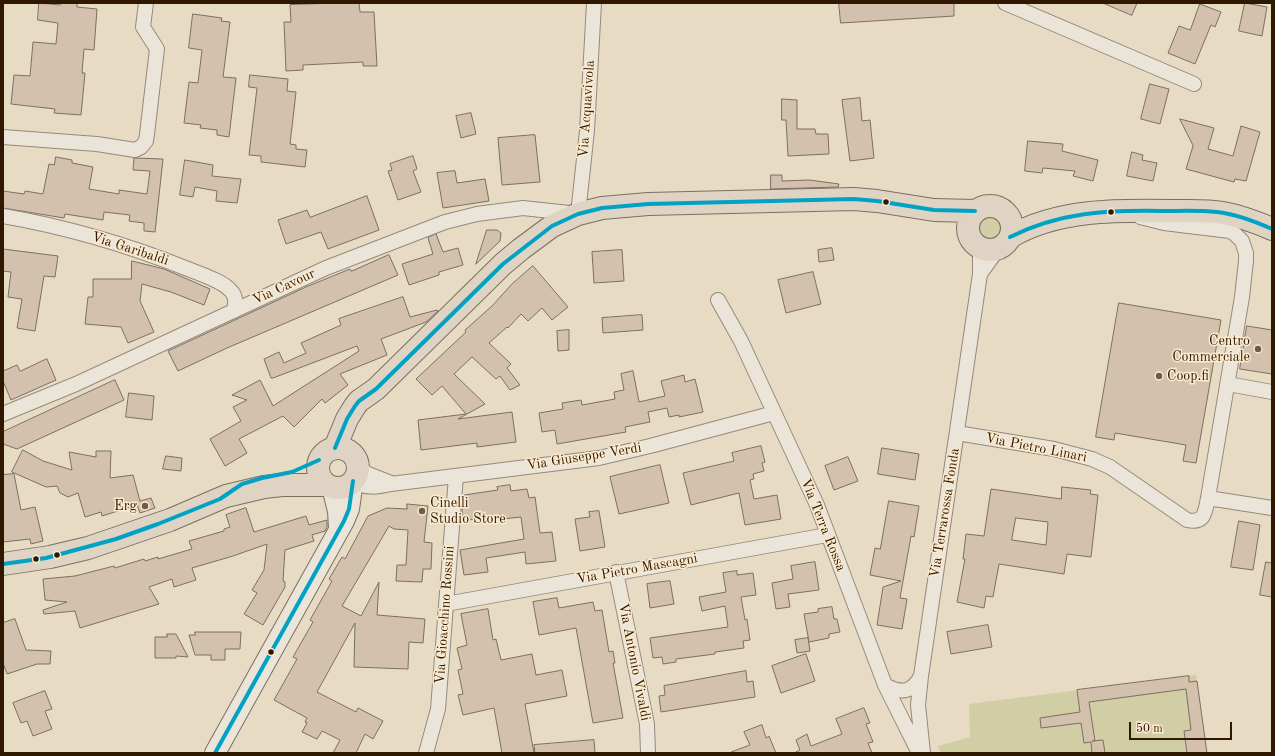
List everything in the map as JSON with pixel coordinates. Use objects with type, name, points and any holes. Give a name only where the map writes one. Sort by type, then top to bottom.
[{"type":"main road","points":[[3,564],[50,557],[88,548],[170,520],[226,496],[264,487],[282,485],[330,486],[341,488],[347,419],[359,401],[376,389],[503,264],[552,226],[578,214],[602,208],[648,204],[854,199],[882,201],[934,210],[975,211]]},
{"type":"main road","points":[[984,206],[995,206],[1009,215],[1012,224],[1012,233],[989,241],[969,221],[975,211],[984,206]]},
{"type":"main road","points":[[934,210],[989,241],[1047,221],[1070,215]]},
{"type":"main road","points":[[1009,215],[1070,215],[1150,210],[1218,213],[1250,220],[1272,228]]},
{"type":"main road","points":[[339,530],[338,511],[330,486],[319,476],[318,468],[344,462]]},
{"type":"main road","points":[[226,496],[233,489],[247,482],[344,462]]},
{"type":"main road","points":[[215,753],[346,518],[349,509],[344,462]]},
{"type":"street","points":[[3,137],[97,144],[135,150],[141,147],[146,141],[157,50],[143,27],[146,3]]},
{"type":"street","name":"Via Acquavivola","points":[[578,214],[587,132],[594,3]]},
{"type":"street","points":[[1005,3],[1194,84]]},
{"type":"street","name":"Via Cavour","points":[[3,414],[76,384],[326,268],[445,222],[477,214],[523,208],[578,214]]},
{"type":"street","points":[[1119,212],[1158,222],[1230,232],[1235,234],[1242,241],[1246,253],[1242,297],[1208,498],[1272,508]]},
{"type":"street","name":"Via Garibaldi","points":[[3,216],[57,227],[106,240],[165,260],[203,275],[227,287],[233,292],[236,300],[234,311]]},
{"type":"street","name":"Via Terrarossa Fonda","points":[[923,753],[918,705],[921,676],[980,274],[989,241]]},
{"type":"street","name":"Via Terrarossa Fonda","points":[[980,274],[989,241]]},
{"type":"street","name":"Via Terra Rossa","points":[[718,300],[741,341],[816,505],[885,685],[919,753]]},
{"type":"street","points":[[1228,384],[1272,392]]},
{"type":"street","name":"Via Giuseppe Verdi","points":[[344,462],[361,486],[383,486],[614,455],[774,413]]},
{"type":"street","name":"Via Pietro Linari","points":[[957,433],[1054,449],[1099,461],[1187,520],[1200,520],[1205,511],[1208,498]]},
{"type":"street","name":"Via Gioacchino Rossini","points":[[426,753],[437,716],[456,476]]},
{"type":"street","name":"Via Pietro Mascagni","points":[[446,604],[827,535]]},
{"type":"street","name":"Via Antonio Vivaldi","points":[[616,572],[646,724],[648,753]]},
{"type":"street","points":[[885,685],[898,691],[903,690],[914,686],[921,676]]},
{"type":"shaded area","points":[[991,216],[996,217],[1002,223],[1002,233],[996,239],[991,240],[986,239],[980,233],[979,228],[980,223],[986,217]]},
{"type":"shaded area","points":[[1196,675],[1207,753],[941,753],[938,746],[970,737],[969,704]]},
{"type":"building","points":[[39,3],[60,5],[61,3],[77,3],[77,7],[97,9],[94,50],[84,49],[82,73],[85,73],[81,115],[54,113],[55,109],[11,104],[14,75],[30,76],[33,42],[56,44],[58,23],[38,20]]},
{"type":"building","points":[[359,3],[360,12],[374,12],[377,66],[363,66],[363,62],[303,65],[303,70],[286,71],[284,22],[291,22],[290,5]]},
{"type":"building","points":[[839,3],[954,3],[954,16],[841,23]]},
{"type":"building","points":[[1103,3],[1137,3],[1132,15]]},
{"type":"building","points":[[1245,3],[1267,7],[1262,36],[1239,31]]},
{"type":"building","points":[[1200,4],[1221,12],[1215,27],[1211,25],[1195,64],[1168,53],[1179,26],[1190,30]]},
{"type":"building","points":[[193,14],[222,18],[221,21],[230,22],[223,77],[236,78],[229,137],[217,135],[217,130],[200,128],[201,125],[184,123],[189,82],[198,83],[202,50],[189,48]]},
{"type":"building","points":[[250,75],[288,79],[287,91],[296,92],[290,144],[296,145],[296,149],[307,150],[305,167],[261,162],[261,156],[249,155],[257,88],[249,87]]},
{"type":"building","points":[[1150,84],[1169,89],[1160,124],[1141,119]]},
{"type":"building","points":[[860,98],[862,121],[870,120],[874,158],[850,161],[842,100]]},
{"type":"building","points":[[782,99],[797,100],[797,129],[815,129],[816,134],[828,134],[829,154],[788,156],[786,120],[782,120]]},
{"type":"building","points":[[471,113],[476,134],[461,138],[456,116]]},
{"type":"building","points":[[1180,119],[1214,128],[1208,149],[1233,156],[1241,126],[1260,132],[1246,181],[1235,179],[1234,182],[1186,169],[1193,146]]},
{"type":"building","points":[[535,135],[540,182],[502,185],[498,138]]},
{"type":"building","points":[[1028,141],[1063,144],[1062,151],[1098,160],[1093,181],[1073,176],[1075,171],[1043,168],[1042,173],[1025,171]]},
{"type":"building","points":[[1132,152],[1143,155],[1142,160],[1157,163],[1153,181],[1127,176]]},
{"type":"building","points":[[413,156],[417,169],[413,171],[421,192],[398,200],[388,171],[392,170],[390,164]]},
{"type":"building","points":[[56,157],[72,160],[72,163],[93,167],[89,189],[119,194],[119,190],[147,194],[150,171],[133,170],[134,158],[163,159],[155,232],[144,231],[144,223],[129,221],[130,215],[104,212],[103,220],[65,214],[64,218],[3,208],[3,191],[24,194],[25,191],[43,194],[49,164],[54,165]]},
{"type":"building","points":[[185,160],[213,165],[212,176],[241,179],[237,203],[216,201],[217,191],[195,187],[193,197],[180,195]]},
{"type":"building","points":[[455,171],[457,183],[485,179],[489,201],[443,208],[437,173]]},
{"type":"building","points":[[771,175],[782,175],[782,181],[809,180],[839,184],[838,187],[771,189]]},
{"type":"building","points":[[367,196],[379,230],[328,249],[321,232],[286,244],[278,220],[307,210],[310,217]]},
{"type":"building","points":[[487,230],[497,230],[501,233],[500,241],[476,264]]},
{"type":"building","points":[[436,234],[443,252],[458,248],[463,265],[439,272],[439,275],[409,285],[402,264],[433,254],[428,238]]},
{"type":"building","points":[[832,248],[834,260],[819,262],[818,250]]},
{"type":"building","points":[[3,249],[58,256],[55,277],[44,276],[35,331],[17,328],[22,299],[8,297],[11,272],[3,271]]},
{"type":"building","points":[[622,250],[624,281],[594,283],[592,252]]},
{"type":"building","points":[[389,255],[398,275],[227,348],[178,371],[168,351],[306,287],[350,269],[351,271]]},
{"type":"building","points":[[132,261],[164,269],[210,289],[204,305],[171,292],[142,284],[140,301],[154,332],[128,343],[121,327],[85,324],[88,297],[93,297],[93,279],[131,279]]},
{"type":"building","points":[[533,266],[568,307],[552,320],[542,308],[528,321],[521,314],[508,328],[507,327],[489,343],[511,364],[507,368],[520,385],[510,390],[500,376],[496,379],[472,357],[454,374],[485,404],[458,419],[512,412],[516,442],[477,447],[477,443],[421,450],[418,420],[466,414],[442,386],[432,395],[416,379],[466,332],[465,330],[492,306],[512,284]]},
{"type":"building","points":[[813,272],[821,304],[786,313],[778,280]]},
{"type":"building","points":[[403,297],[410,317],[438,311],[426,322],[381,339],[387,355],[340,374],[348,385],[325,403],[322,399],[294,427],[283,416],[239,439],[247,453],[225,466],[210,439],[241,421],[233,407],[247,400],[232,395],[260,380],[273,406],[359,351],[357,346],[273,378],[271,378],[264,359],[279,352],[284,363],[306,353],[301,343],[341,325],[339,319]]},
{"type":"building","name":"Coop.fi","points":[[1119,303],[1221,320],[1196,463],[1183,461],[1186,445],[1115,433],[1114,440],[1096,437]]},
{"type":"building","points":[[642,315],[643,330],[603,333],[602,318]]},
{"type":"building","name":"Centro Commerciale","points":[[1247,326],[1272,330],[1272,374],[1240,369]]},
{"type":"building","points":[[569,330],[569,350],[558,351],[557,331]]},
{"type":"building","points":[[47,359],[56,380],[11,400],[3,381],[3,371],[17,365],[20,371]]},
{"type":"building","points":[[633,371],[639,402],[665,396],[661,381],[684,375],[685,382],[695,379],[703,412],[679,417],[679,415],[669,417],[667,408],[648,412],[650,422],[625,427],[626,432],[557,444],[555,430],[542,432],[539,413],[563,409],[562,403],[581,400],[582,405],[615,399],[614,392],[624,390],[621,374]]},
{"type":"building","points":[[115,380],[124,400],[17,449],[3,444],[3,432]]},
{"type":"building","points":[[129,393],[154,396],[152,420],[126,417]]},
{"type":"building","points":[[761,446],[765,462],[762,463],[764,471],[753,474],[754,479],[750,480],[754,499],[777,495],[781,519],[745,525],[739,493],[691,505],[683,473],[734,461],[732,453]]},
{"type":"building","points":[[882,448],[919,454],[915,480],[878,474]]},
{"type":"building","points":[[23,450],[43,461],[72,470],[69,452],[96,457],[96,451],[111,451],[110,478],[133,475],[140,501],[151,498],[155,508],[140,513],[137,505],[102,516],[101,512],[85,517],[78,493],[68,497],[60,493],[57,486],[46,487],[12,472]]},
{"type":"building","points":[[166,456],[182,458],[181,471],[163,469]]},
{"type":"building","points":[[848,457],[858,481],[834,490],[825,466]]},
{"type":"building","points":[[660,465],[669,503],[619,514],[610,477]]},
{"type":"building","points":[[14,474],[21,510],[35,507],[43,541],[31,544],[30,539],[3,542],[3,475]]},
{"type":"building","points":[[510,485],[511,491],[527,489],[529,498],[535,497],[540,533],[552,532],[556,561],[526,564],[525,552],[486,558],[488,572],[464,575],[460,550],[524,539],[521,517],[503,519],[502,515],[462,521],[462,508],[465,507],[464,495],[498,490],[497,487]]},
{"type":"building","points":[[1062,487],[1091,490],[1090,494],[1098,495],[1091,557],[1067,554],[1064,574],[999,564],[993,597],[986,596],[984,608],[957,602],[965,559],[963,559],[966,534],[984,536],[991,489],[1061,499]],"holes":[[[1016,518],[1048,522],[1046,545],[1012,540]]]},
{"type":"building","points":[[889,501],[919,506],[914,537],[911,536],[900,598],[907,599],[902,629],[877,625],[883,587],[901,581],[870,575],[875,548],[880,549]]},
{"type":"building","points":[[407,504],[428,506],[424,542],[432,543],[431,569],[423,569],[422,582],[396,581],[397,565],[406,565],[408,530],[394,529],[389,526],[342,606],[361,616],[379,582],[377,615],[425,619],[423,643],[409,642],[408,669],[354,667],[355,623],[317,692],[356,712],[358,708],[383,721],[373,739],[365,734],[356,753],[333,753],[340,740],[322,731],[317,739],[302,732],[307,723],[305,722],[307,718],[274,700],[297,659],[293,657],[313,622],[310,620],[332,581],[329,579],[342,557],[345,559],[368,516],[387,508],[407,509]]},
{"type":"building","points":[[246,508],[254,532],[306,516],[309,525],[327,520],[327,527],[325,531],[312,535],[314,541],[285,550],[283,581],[285,582],[285,587],[263,625],[244,614],[257,593],[252,590],[264,570],[267,544],[192,568],[196,580],[174,587],[172,579],[149,587],[159,604],[80,628],[75,611],[44,614],[43,610],[67,602],[45,600],[43,579],[75,576],[114,566],[115,568],[144,559],[145,561],[158,557],[158,559],[192,549],[189,541],[224,531],[224,529],[230,527],[226,515]]},
{"type":"building","points":[[599,511],[605,547],[580,551],[575,519],[590,517],[589,512]]},
{"type":"building","points":[[1239,521],[1260,525],[1253,570],[1231,567]]},
{"type":"building","points":[[815,562],[819,590],[788,594],[790,607],[776,609],[772,583],[793,579],[791,566]]},
{"type":"building","points":[[1266,562],[1272,563],[1272,597],[1260,595]]},
{"type":"building","points":[[737,571],[737,575],[753,573],[756,595],[741,597],[745,620],[747,619],[750,640],[743,641],[744,648],[715,652],[715,654],[676,659],[676,662],[663,664],[662,657],[653,658],[650,638],[728,627],[725,606],[702,611],[699,597],[726,592],[723,573]]},
{"type":"building","points":[[670,581],[674,604],[650,608],[647,584]]},
{"type":"building","points":[[557,598],[559,608],[593,602],[595,611],[602,610],[609,652],[613,651],[615,663],[613,663],[623,718],[593,723],[576,628],[539,635],[533,602]]},
{"type":"building","points":[[832,607],[834,619],[837,619],[840,632],[829,634],[829,638],[809,642],[804,614],[818,612],[818,609]]},
{"type":"building","points":[[488,609],[493,640],[496,639],[501,660],[532,654],[536,675],[562,670],[567,696],[525,704],[534,753],[502,753],[494,708],[463,715],[458,695],[463,694],[458,670],[462,669],[457,648],[467,645],[461,614]]},
{"type":"building","points":[[15,619],[26,650],[51,651],[50,664],[37,664],[7,674],[3,663],[3,623]]},
{"type":"building","points":[[988,625],[992,647],[951,654],[947,632]]},
{"type":"building","points":[[195,632],[241,632],[240,649],[225,649],[225,660],[211,660],[211,655],[195,655],[189,635],[195,635]]},
{"type":"building","points":[[167,634],[176,634],[188,657],[176,656],[176,658],[155,658],[155,637],[167,637]]},
{"type":"building","points":[[808,638],[810,651],[797,653],[795,640]]},
{"type":"building","points":[[806,654],[815,681],[781,693],[772,666]]},
{"type":"building","points":[[746,671],[747,682],[753,681],[755,697],[661,712],[659,696],[665,695],[664,686]]},
{"type":"building","points":[[1189,676],[1189,682],[1197,681],[1207,753],[1187,753],[1184,731],[1191,730],[1186,689],[1089,702],[1095,741],[1103,740],[1105,753],[1092,753],[1091,742],[1084,743],[1081,723],[1041,728],[1040,718],[1080,712],[1077,690]]},
{"type":"building","points":[[45,691],[52,709],[45,711],[52,729],[33,736],[27,721],[21,723],[13,703]]},
{"type":"building","points":[[864,708],[870,723],[866,724],[873,742],[868,743],[872,753],[794,753],[800,750],[796,740],[807,734],[811,746],[842,734],[836,719]]},
{"type":"building","points":[[762,725],[766,738],[769,736],[776,753],[731,752],[750,745],[744,732]]},
{"type":"building","points":[[594,740],[595,753],[535,753],[534,745]]},
{"type":"transit line","points":[[335,448],[347,419],[359,401],[376,389],[503,264],[552,226],[578,214],[602,208],[648,204],[854,199],[934,210],[975,211]]},
{"type":"transit line","points":[[1010,237],[1047,222],[1084,214],[1122,211],[1217,212],[1245,218],[1272,229]]},
{"type":"transit line","points":[[3,564],[46,558],[116,539],[220,499],[242,484],[292,472],[319,460]]},
{"type":"transit line","points":[[215,753],[344,521],[349,509],[353,481]]},
{"type":"place","name":"Centro Commerciale","points":[[1258,349]]},
{"type":"place","name":"Coop.fi","points":[[1159,376]]},
{"type":"place","name":"Erg","points":[[145,506]]},
{"type":"place","name":"Cinelli Studio Store","points":[[422,511]]}]
